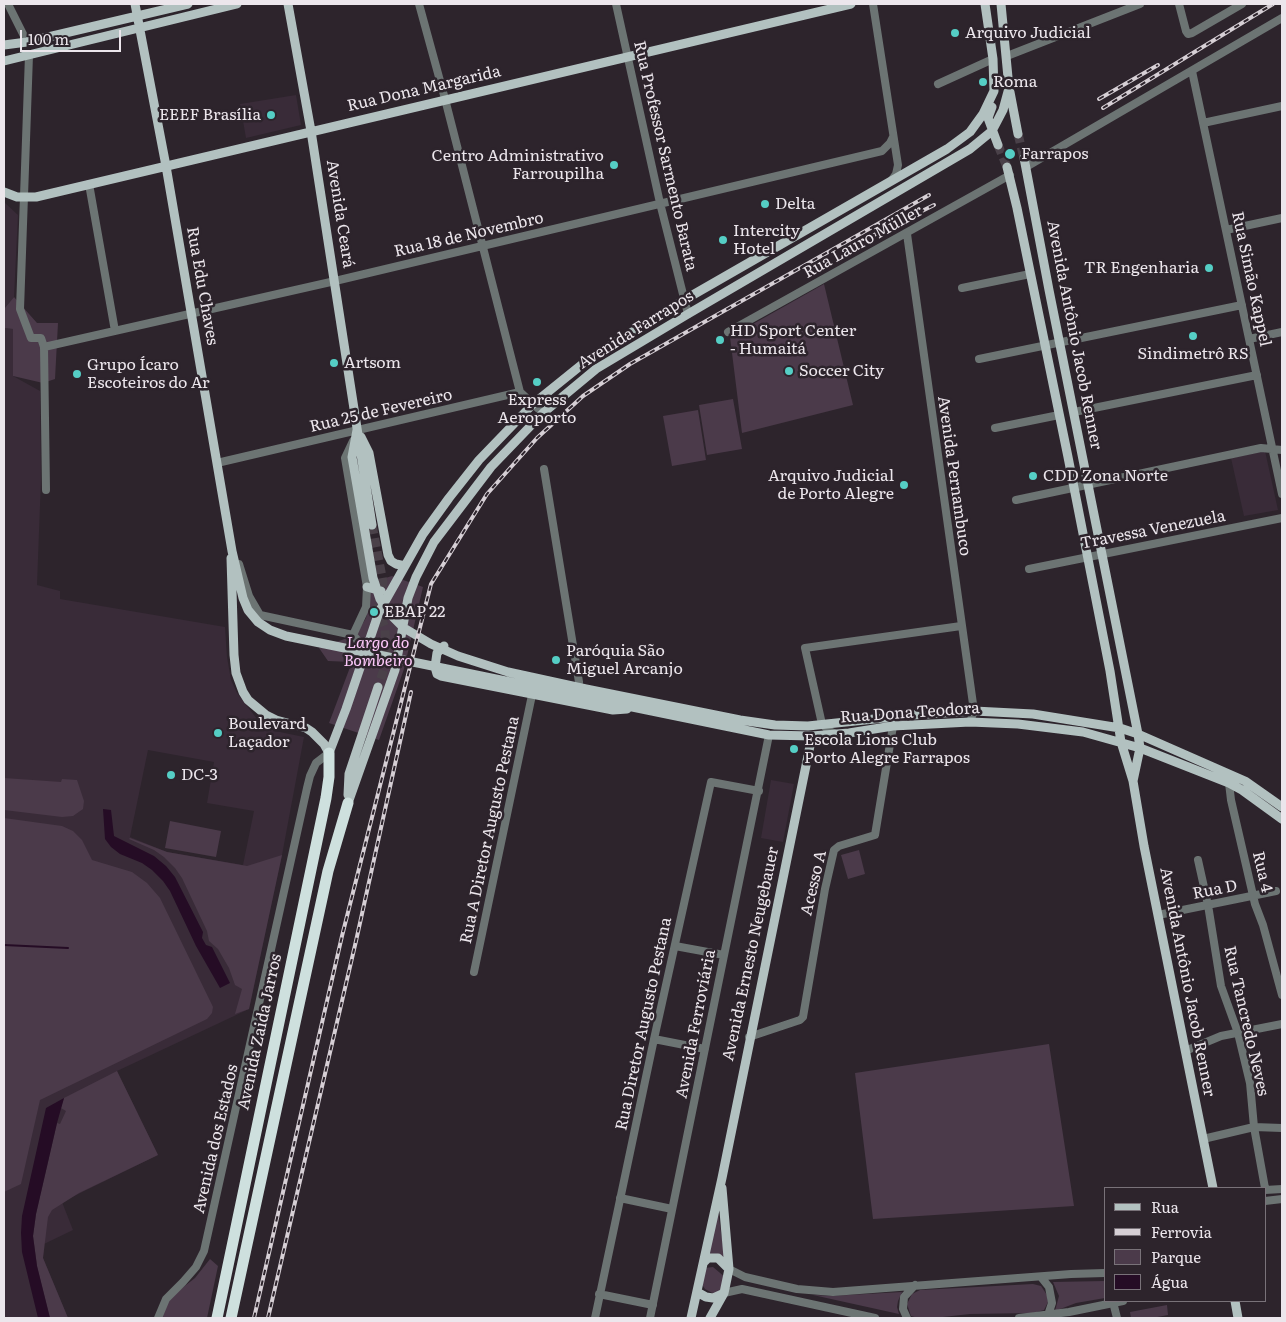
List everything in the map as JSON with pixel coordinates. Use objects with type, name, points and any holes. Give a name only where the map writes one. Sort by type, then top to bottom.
[{"type":"highway","name":"Avenida Zaida Jarros","points":[[217,1318],[326,798],[329,777],[328,753]]},
{"type":"highway","name":"Avenida Zaida Jarros","points":[[231,1318],[328,871],[348,803]]},
{"type":"main road","name":"Rua Edu Chaves","points":[[135,4],[166,166],[233,553]]},
{"type":"main road","points":[[4,45],[27,42],[188,4]]},
{"type":"main road","points":[[4,61],[237,4]]},
{"type":"main road","name":"Avenida Ceará","points":[[288,4],[311,131],[372,525]]},
{"type":"main road","name":"Rua Dona Margarida","points":[[4,192],[25,198],[36,197],[851,4]]},
{"type":"main road","name":"Avenida Farrapos","points":[[328,753],[379,612],[423,534],[479,460],[533,404],[590,358],[684,300],[962,140],[980,119],[992,96],[993,59],[985,4]]},
{"type":"main road","name":"Avenida Farrapos","points":[[348,803],[395,670],[408,598],[416,577],[434,542],[491,467],[544,413],[596,369],[970,149],[992,131],[1003,110],[1009,88],[1001,4]]},
{"type":"main road","points":[[1009,88],[1018,134]]},
{"type":"main road","points":[[970,149],[984,144],[998,145],[988,118],[992,106],[992,96]]},
{"type":"main road","name":"Avenida Antônio Jacob Renner","points":[[1025,162],[1054,318],[1138,734],[1140,748],[1133,781]]},
{"type":"main road","name":"Avenida Antônio Jacob Renner","points":[[1009,171],[1110,671],[1121,742],[1133,781],[1144,846],[1213,1187]]},
{"type":"main road","points":[[1017,208],[1033,205]]},
{"type":"main road","points":[[1034,292],[1042,296],[1049,290]]},
{"type":"main road","points":[[1040,321],[1047,316],[1054,318]]},
{"type":"main road","points":[[357,430],[352,457],[373,578],[380,599],[390,614],[404,628],[431,644],[458,656],[585,693]]},
{"type":"main road","name":"Avenida Ceará","points":[[357,430],[369,453],[388,555],[391,561],[405,566]]},
{"type":"main road","points":[[1068,457],[1082,454]]},
{"type":"main road","points":[[233,553],[243,598],[248,610],[258,622],[270,630],[286,636],[585,693]]},
{"type":"main road","points":[[233,553],[230,562],[234,655],[236,674],[243,692],[248,700],[266,715],[276,720],[306,728],[312,732],[324,744],[328,753]]},
{"type":"main road","points":[[367,587],[378,591],[391,590]]},
{"type":"main road","points":[[1101,628],[1116,625]]},
{"type":"main road","points":[[616,695],[579,682],[505,666],[445,646],[437,653],[435,667],[441,676],[613,710],[640,709]]},
{"type":"main road","points":[[1110,671],[1125,667]]},
{"type":"main road","points":[[348,803],[349,774],[378,687]]},
{"type":"main road","name":"Rua Dona Teodora","points":[[585,693],[616,695],[740,720],[775,725],[808,726],[974,711],[1033,714],[1100,724],[1138,734],[1245,781],[1282,807]]},
{"type":"main road","name":"Rua Dona Teodora","points":[[585,693],[640,709],[769,735],[812,736],[892,726],[970,722],[1018,724],[1083,732],[1140,748],[1229,783],[1242,790],[1282,819]]},
{"type":"main road","points":[[1100,724],[1112,715],[1116,707]]},
{"type":"main road","points":[[1059,728],[1061,718]]},
{"type":"main road","points":[[808,726],[812,736]]},
{"type":"main road","name":"Avenida Ernesto Neugebauer","points":[[691,1318],[722,1178],[749,1037],[812,736]]},
{"type":"main road","name":"Avenida Ernesto Neugebauer","points":[[710,1318],[724,1293],[729,1269],[722,1178]]},
{"type":"main road","points":[[704,1262],[708,1258],[718,1258],[729,1269]]},
{"type":"main road","points":[[696,1292],[713,1298],[724,1293]]},
{"type":"main road","points":[[1235,1302],[1238,1318]]},
{"type":"street","points":[[8,4],[27,42]]},
{"type":"street","points":[[418,4],[445,99],[520,392],[544,413]]},
{"type":"street","name":"Rua Professor Sarmento Barata","points":[[616,4],[660,204],[688,314]]},
{"type":"street","points":[[873,4],[898,166],[896,174],[890,182]]},
{"type":"street","points":[[1007,56],[1140,4]]},
{"type":"street","points":[[1179,4],[1186,31],[1192,33],[1242,4]]},
{"type":"street","points":[[1025,162],[1192,71],[1282,18]]},
{"type":"street","points":[[29,55],[20,310],[31,338],[41,338],[44,347],[46,490]]},
{"type":"street","points":[[938,84],[993,59]]},
{"type":"street","name":"Rua Simão Kappel","points":[[1192,71],[1282,494]]},
{"type":"street","points":[[1203,123],[1282,106]]},
{"type":"street","name":"Rua 18 de Novembro","points":[[44,347],[335,281],[882,151],[893,137]]},
{"type":"street","name":"Rua Lauro Müller","points":[[728,332],[907,234],[1009,171]]},
{"type":"street","points":[[89,184],[114,331]]},
{"type":"street","points":[[1226,230],[1282,218]]},
{"type":"street","name":"Avenida Pernambuco","points":[[907,234],[974,711],[970,722]]},
{"type":"street","points":[[962,288],[1030,274]]},
{"type":"street","points":[[979,359],[1242,305]]},
{"type":"street","points":[[1249,339],[1282,332]]},
{"type":"street","points":[[1074,412],[1257,375]]},
{"type":"street","name":"Rua 25 de Fevereiro","points":[[217,464],[520,392]]},
{"type":"street","points":[[995,428],[1059,415]]},
{"type":"street","points":[[357,430],[345,458],[367,587],[366,607],[353,635],[360,643],[362,663]]},
{"type":"street","points":[[1016,500],[1261,448],[1282,450]]},
{"type":"street","points":[[544,470],[579,682]]},
{"type":"street","name":"Travessa Venezuela","points":[[1029,569],[1282,518]]},
{"type":"street","name":"Rua Edu Chaves","points":[[233,553],[238,560],[249,596],[260,615],[353,635]]},
{"type":"street","points":[[836,734],[825,728],[822,724],[805,648],[961,626]]},
{"type":"street","name":"Rua A Diretor Augusto Pestana","points":[[474,972],[532,694]]},
{"type":"street","name":"Acesso A","points":[[749,1037],[800,1020],[803,1017],[825,890],[834,850],[839,846],[875,835],[892,726]]},
{"type":"street","name":"Avenida Ferroviária","points":[[650,1318],[769,735]]},
{"type":"street","name":"Avenida dos Estados","points":[[158,1318],[166,1299],[196,1267],[204,1251],[307,788],[316,763],[328,753]]},
{"type":"street","name":"Rua Diretor Augusto Pestana","points":[[595,1318],[711,782],[758,791]]},
{"type":"street","name":"Rua 4","points":[[1229,783],[1231,800],[1254,896],[1282,995]]},
{"type":"street","name":"Rua Tancredo Neves","points":[[1198,860],[1208,905],[1221,986],[1238,1033],[1250,1083],[1254,1127],[1265,1187]]},
{"type":"street","name":"Rua D","points":[[1158,915],[1276,891]]},
{"type":"street","points":[[674,946],[724,956]]},
{"type":"street","points":[[1185,1051],[1221,1036],[1282,1024]]},
{"type":"street","points":[[654,1039],[705,1049]]},
{"type":"street","points":[[1203,1139],[1254,1127],[1282,1128]]},
{"type":"street","points":[[1266,1189],[1282,1189]]},
{"type":"street","points":[[620,1198],[672,1209]]},
{"type":"street","points":[[1266,1201],[1282,1199]]},
{"type":"street","points":[[729,1269],[745,1277],[797,1289],[834,1292],[1104,1273]]},
{"type":"street","points":[[1041,1277],[1049,1287],[1052,1303],[1047,1317]]},
{"type":"street","points":[[908,1318],[902,1309],[904,1297],[914,1285]]},
{"type":"street","points":[[724,1293],[742,1289],[875,1318]]},
{"type":"street","points":[[599,1294],[652,1305]]},
{"type":"street","points":[[1019,1318],[1047,1317],[1113,1302],[1117,1318]]},
{"type":"shaded area","name":"EEEF Brasília","points":[[296,95],[301,125],[246,138],[240,104]]},
{"type":"shaded area","points":[[4,202],[18,215],[14,297],[4,309]]},
{"type":"shaded area","points":[[4,328],[13,329],[13,376],[40,391],[41,479],[37,585],[60,591],[60,599],[225,627],[231,680],[237,693],[257,719],[275,731],[304,737],[282,855],[249,1009],[117,1071],[158,1155],[62,1202],[73,1230],[44,1244],[43,1258],[68,1318],[4,1318]],"holes":[[[148,750],[214,762],[207,803],[254,811],[243,865],[167,852],[130,837]]]},
{"type":"shaded area","points":[[1265,451],[1278,510],[1244,516],[1231,458]]},
{"type":"shaded area","points":[[771,780],[794,784],[783,842],[761,838]]},
{"type":"green space","name":"Soccer City","points":[[824,284],[853,405],[742,433],[730,337]]},
{"type":"green space","points":[[14,297],[37,323],[58,323],[55,379],[43,383],[13,376],[13,329],[4,328],[4,309]]},
{"type":"green space","points":[[733,399],[742,449],[707,455],[699,405]]},
{"type":"green space","points":[[698,410],[706,460],[672,466],[663,416]]},
{"type":"green space","name":"Largo do Bombeiro","points":[[392,576],[423,587],[404,669],[379,740],[329,723],[352,662],[328,661],[319,648],[356,635],[366,618],[370,599],[369,583]]},
{"type":"green space","points":[[4,778],[61,782],[62,779],[77,780],[84,801],[83,809],[73,816],[62,817],[4,810]]},
{"type":"green space","points":[[4,818],[62,826],[73,831],[82,840],[92,860],[132,872],[147,883],[160,898],[213,1007],[212,1013],[207,1019],[40,1100],[21,1184],[4,1192]]},
{"type":"green space","points":[[170,821],[221,831],[216,857],[165,848]]},
{"type":"green space","points":[[130,838],[167,852],[247,866],[282,855],[249,1009],[235,1014],[242,989],[235,985],[229,968],[218,949],[209,941],[207,931],[182,878],[164,857]]},
{"type":"green space","points":[[859,850],[865,874],[848,879],[841,855]]},
{"type":"green space","points":[[1049,1044],[1074,1206],[873,1219],[855,1073]]},
{"type":"green space","points":[[117,1071],[158,1155],[79,1193],[52,1210],[48,1217],[43,1258],[68,1318],[50,1318],[37,1266],[33,1236],[36,1214],[57,1123],[60,1124],[66,1111],[61,1108],[64,1098]]},
{"type":"green space","points":[[718,1211],[725,1260],[707,1254]]},
{"type":"green space","points":[[210,1259],[218,1266],[207,1318],[160,1318],[172,1296],[195,1278]]},
{"type":"green space","points":[[713,1267],[726,1278],[722,1290],[714,1294],[705,1289],[701,1283],[705,1268]]},
{"type":"green space","points":[[1104,1281],[1104,1298],[1076,1303],[1055,1311],[1059,1296],[1053,1282]]},
{"type":"green space","points":[[1033,1284],[1041,1286],[1047,1295],[1048,1302],[1044,1310],[1033,1313],[970,1314],[918,1318],[911,1316],[907,1304],[912,1294],[920,1290]]},
{"type":"green space","points":[[902,1292],[897,1307],[899,1314],[813,1295],[830,1296]]},
{"type":"green space","points":[[1167,1305],[1168,1315],[1152,1318],[1131,1318],[1130,1312]]},
{"type":"water","points":[[103,809],[111,810],[114,836],[154,856],[175,877],[203,932],[202,938],[206,945],[212,947],[230,983],[220,988],[163,881],[142,863],[120,854],[105,839]]},
{"type":"water","points":[[64,1098],[36,1214],[33,1236],[37,1266],[50,1318],[38,1318],[22,1252],[22,1216],[46,1108]]},
{"type":"waterway","points":[[4,945],[68,948]]},
{"type":"tunnel","points":[[1018,134],[1024,158]]},
{"type":"tunnel","points":[[998,145],[1007,167]]},
{"type":"tunnel","points":[[372,525],[383,582],[378,609],[385,628],[386,647],[386,663],[378,687]]},
{"type":"railway","points":[[1103,108],[1273,4]]},
{"type":"railway","points":[[1099,99],[1158,65]]},
{"type":"railway","points":[[254,1318],[342,936],[431,584],[487,494],[537,438],[583,396],[630,364],[929,195]]},
{"type":"railway","points":[[860,242],[934,205]]},
{"type":"railway","points":[[268,1318],[356,941],[411,692]]},
{"type":"place","name":"Arquivo Judicial","points":[[955,33]]},
{"type":"place","name":"Roma","points":[[983,82]]},
{"type":"place","name":"EEEF Brasília","points":[[271,115]]},
{"type":"place","name":"Farrapos","points":[[1010,154]]},
{"type":"place","name":"Centro Administrativo Farroupilha","points":[[614,165]]},
{"type":"place","name":"Delta","points":[[765,204]]},
{"type":"place","name":"Intercity Hotel","points":[[723,240]]},
{"type":"place","name":"TR Engenharia","points":[[1209,268]]},
{"type":"place","name":"Sindimetrô RS","points":[[1193,336]]},
{"type":"place","name":"HD Sport Center - Humaitá","points":[[720,340]]},
{"type":"place","name":"Artsom","points":[[334,363]]},
{"type":"place","name":"Soccer City","points":[[789,371]]},
{"type":"place","name":"Grupo Ícaro Escoteiros do Ar","points":[[77,374]]},
{"type":"place","name":"Express Aeroporto","points":[[537,382]]},
{"type":"place","name":"CDD Zona Norte","points":[[1033,476]]},
{"type":"place","name":"Arquivo Judicial de Porto Alegre","points":[[904,485]]},
{"type":"place","name":"EBAP 22","points":[[374,612]]},
{"type":"place","name":"Paróquia São Miguel Arcanjo","points":[[556,660]]},
{"type":"place","name":"Boulevard Laçador","points":[[218,733]]},
{"type":"place","name":"Escola Lions Club Porto Alegre Farrapos","points":[[794,749]]},
{"type":"place","name":"DC-3","points":[[171,775]]}]
